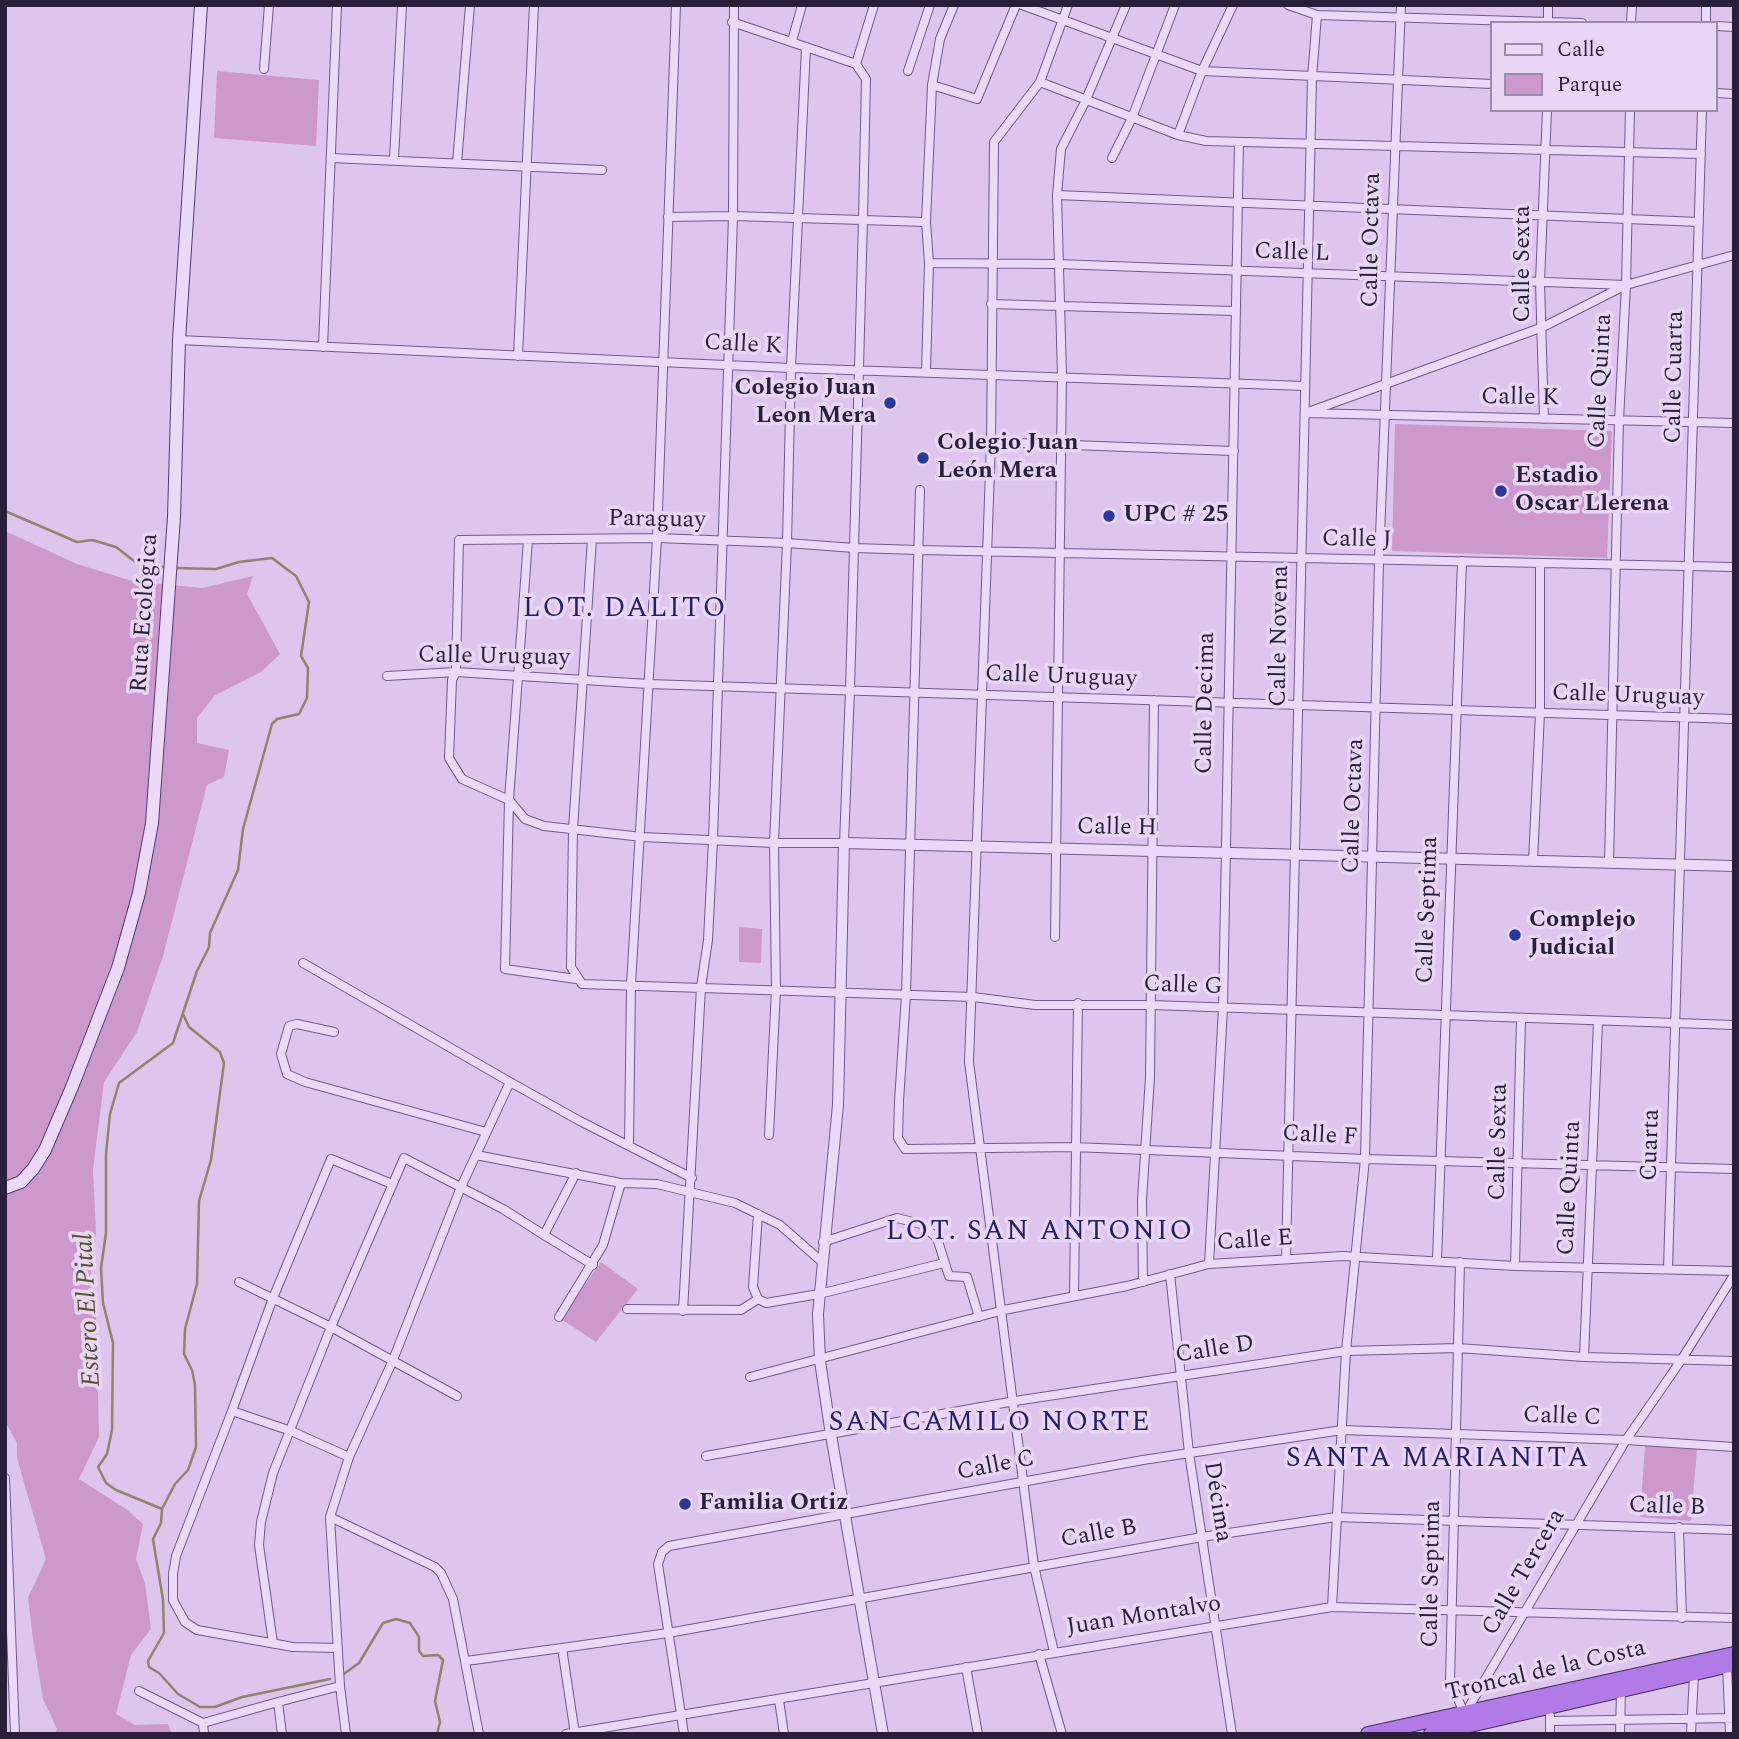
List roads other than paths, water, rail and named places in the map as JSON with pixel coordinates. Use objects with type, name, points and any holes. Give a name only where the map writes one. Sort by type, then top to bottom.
[{"type":"highway","name":"Troncal de la Costa","points":[[1368,1734],[1732,1661]]},
{"type":"highway","name":"Troncal de la Costa","points":[[1432,1734],[1550,1714],[1621,1691],[1694,1674],[1732,1661]]},
{"type":"main road","name":"Ruta Ecológica","points":[[5,1188],[21,1182],[45,1150],[118,968],[135,905],[152,823],[174,517],[179,340],[201,5]]},
{"type":"street","points":[[264,69],[269,5]]},
{"type":"street","points":[[323,347],[337,5]]},
{"type":"street","points":[[394,159],[402,5]]},
{"type":"street","points":[[457,163],[470,5]]},
{"type":"street","points":[[518,356],[534,5]]},
{"type":"street","points":[[629,1144],[631,985],[642,837],[657,538],[661,362],[676,5]]},
{"type":"street","points":[[683,1311],[701,987],[708,940],[713,839],[733,216],[734,5]]},
{"type":"street","points":[[792,41],[802,5]]},
{"type":"street","points":[[856,64],[874,5]]},
{"type":"street","points":[[908,71],[930,5]]},
{"type":"street","points":[[926,372],[929,263],[926,222],[932,85],[940,39],[954,5]]},
{"type":"street","points":[[932,85],[977,99],[1019,5],[1202,71],[1490,85]]},
{"type":"street","points":[[1054,1652],[1034,1566],[1004,1310],[982,1149],[974,1115],[969,1062],[985,550],[991,442],[994,142],[1040,82],[1068,5]]},
{"type":"street","points":[[1055,937],[1062,375],[1057,195],[1061,149],[1085,102],[1126,5]]},
{"type":"street","points":[[1112,158],[1132,118],[1175,5]]},
{"type":"street","points":[[1178,135],[1202,71],[1233,5]]},
{"type":"street","points":[[1288,5],[1317,15],[1524,21]]},
{"type":"street","name":"Calle Octava","points":[[1332,1607],[1346,1351],[1365,1159],[1379,561],[1401,5]]},
{"type":"street","name":"Calle Novena","points":[[1286,1259],[1312,78],[1317,15]]},
{"type":"street","points":[[733,22],[856,64],[866,79],[838,1105],[819,1294],[820,1361],[883,1734]]},
{"type":"street","points":[[769,1135],[776,989],[774,843],[806,47]]},
{"type":"street","points":[[1040,82],[1085,102],[1178,135],[1238,142],[1701,154]]},
{"type":"street","name":"Calle Sexta","points":[[1544,419],[1544,327],[1540,282],[1547,112]]},
{"type":"street","name":"Calle Quinta","points":[[1609,863],[1619,420],[1626,285],[1630,112]]},
{"type":"street","name":"Calle Cuarta","points":[[1675,1023],[1682,864],[1702,112]]},
{"type":"street","name":"Calle Decima","points":[[1209,1264],[1223,1008],[1226,703],[1234,451],[1235,202],[1238,142]]},
{"type":"street","points":[[331,158],[602,170]]},
{"type":"street","points":[[1057,195],[1699,222]]},
{"type":"street","points":[[668,217],[733,216],[926,222]]},
{"type":"street","name":"Calle L","points":[[929,263],[992,266],[1058,264],[1626,285],[1734,256]]},
{"type":"street","points":[[1305,414],[1544,327],[1626,285]]},
{"type":"street","points":[[991,304],[1234,310]]},
{"type":"street","name":"Calle K","points":[[179,340],[729,363],[791,368],[1062,375],[1306,386]]},
{"type":"street","name":"Calle K","points":[[1305,414],[1734,423]]},
{"type":"street","points":[[991,442],[1234,451]]},
{"type":"street","points":[[906,995],[920,490]]},
{"type":"street","name":"Paraguay","points":[[459,540],[657,538],[854,548]]},
{"type":"street","points":[[576,979],[572,967],[573,829],[580,679],[592,539]]},
{"type":"street","name":"Calle H","points":[[459,540],[456,672],[452,680],[449,758],[462,779],[509,800],[519,813],[532,822],[642,837],[774,843],[1734,866]]},
{"type":"street","points":[[509,800],[521,675],[528,540]]},
{"type":"street","name":"Calle J","points":[[854,548],[1462,561],[1616,567],[1734,567]]},
{"type":"street","name":"Calle Septima","points":[[1437,1260],[1462,561]]},
{"type":"street","points":[[1533,861],[1539,713],[1540,564]]},
{"type":"street","name":"Calle Uruguay","points":[[387,676],[456,672],[648,684],[1734,719]]},
{"type":"street","points":[[1143,1282],[1144,1150],[1150,1077],[1154,700]]},
{"type":"street","name":"Calle G","points":[[509,800],[505,969],[576,979],[582,984],[972,997],[1035,1005],[1078,1003],[1734,1025]]},
{"type":"street","points":[[303,963],[578,1120],[692,1178]]},
{"type":"street","name":"Calle F","points":[[906,995],[898,1138],[905,1149],[1074,1147],[1365,1159],[1592,1163],[1734,1169]]},
{"type":"street","points":[[1074,1295],[1078,1003]]},
{"type":"street","name":"Calle Sexta","points":[[1516,1266],[1521,1019]]},
{"type":"street","name":"Calle Quinta","points":[[1584,1357],[1598,1022]]},
{"type":"street","name":"Cuarta","points":[[1668,1269],[1675,1023]]},
{"type":"street","points":[[334,1032],[297,1024],[289,1026],[281,1054],[287,1074],[305,1082],[486,1132]]},
{"type":"street","points":[[346,1734],[340,1686],[330,1517],[349,1457],[393,1360],[461,1187],[510,1082]]},
{"type":"street","points":[[476,1155],[621,1183],[657,1184],[736,1203],[780,1225],[821,1261]]},
{"type":"street","points":[[273,1643],[259,1545],[261,1522],[273,1473],[331,1326],[402,1160],[406,1158],[461,1187],[593,1265]]},
{"type":"street","points":[[338,1648],[273,1643],[197,1630],[185,1622],[173,1600],[176,1556],[273,1298],[331,1159],[392,1184]]},
{"type":"street","points":[[544,1235],[576,1173]]},
{"type":"street","points":[[559,1317],[603,1245],[621,1183]]},
{"type":"street","points":[[758,1214],[753,1287],[758,1298],[770,1303],[819,1294],[944,1263]]},
{"type":"street","points":[[823,1242],[900,1218],[921,1224],[936,1236],[949,1276],[967,1278],[979,1317]]},
{"type":"street","name":"Calle E","points":[[750,1377],[820,1361],[1004,1310],[1143,1282],[1209,1264],[1354,1256],[1516,1266],[1734,1273]]},
{"type":"street","name":"Calle Septima","points":[[1460,1262],[1450,1681],[1465,1715]]},
{"type":"street","name":"Calle Tercera","points":[[1465,1715],[1626,1440],[1682,1359],[1734,1273]]},
{"type":"street","name":"Décima","points":[[1170,1275],[1189,1453],[1232,1734]]},
{"type":"street","points":[[239,1282],[331,1326],[457,1396]]},
{"type":"street","points":[[627,1309],[741,1310],[758,1298]]},
{"type":"street","name":"Calle D","points":[[706,1456],[1015,1401],[1346,1351],[1458,1348],[1584,1357],[1734,1361]]},
{"type":"street","points":[[232,1411],[291,1431],[349,1457]]},
{"type":"street","name":"Calle C","points":[[684,1734],[658,1564],[667,1548],[1023,1482],[1342,1430],[1626,1440],[1734,1447]]},
{"type":"street","points":[[5,1478],[15,1734]]},
{"type":"street","points":[[330,1517],[435,1567],[453,1599],[479,1734]]},
{"type":"street","name":"Calle B","points":[[466,1661],[668,1633],[1034,1566],[1336,1517],[1734,1530]]},
{"type":"street","points":[[1679,1527],[1682,1618]]},
{"type":"street","name":"Juan Montalvo","points":[[572,1733],[1332,1607],[1450,1608],[1734,1618]]},
{"type":"street","points":[[562,1648],[572,1733]]},
{"type":"street","points":[[1039,1654],[1062,1734]]},
{"type":"street","points":[[1730,1734],[1732,1661]]},
{"type":"street","points":[[966,1667],[978,1734]]},
{"type":"street","points":[[1691,1734],[1694,1674]]},
{"type":"street","points":[[139,1690],[203,1723],[340,1686]]},
{"type":"street","points":[[1620,1734],[1621,1691]]},
{"type":"street","points":[[779,1700],[784,1734]]},
{"type":"street","points":[[278,1702],[282,1734]]},
{"type":"street","points":[[1549,1734],[1550,1714],[1622,1718],[1732,1718]]},
{"type":"street","points":[[203,1723],[204,1734]]},
{"type":"waterway","name":"Estero El Pital","points":[[5,511],[77,542],[92,540],[116,547],[134,561],[167,568]]},
{"type":"waterway","name":"Estero El Pital","points":[[173,568],[216,569],[239,562],[272,558],[296,576],[309,602],[301,656],[308,668],[307,698],[299,714],[277,719],[272,724],[243,829],[238,870],[210,933],[209,947],[197,971],[173,1043],[119,1083],[110,1114],[106,1154],[106,1233],[101,1268],[103,1303],[113,1343],[112,1430],[107,1454],[98,1467],[106,1483],[116,1490],[162,1509],[161,1523],[153,1539],[163,1600],[164,1633],[148,1661],[149,1667],[159,1673],[178,1694],[200,1707],[215,1707],[242,1697],[330,1679]]},
{"type":"waterway","name":"Estero El Pital","points":[[162,1509],[175,1484],[188,1470],[196,1447],[195,1385],[192,1370],[184,1354],[185,1329],[197,1284],[199,1201],[211,1160],[224,1063],[220,1052],[189,1027],[183,1014]]},
{"type":"waterway","name":"Estero El Pital","points":[[341,1676],[359,1663],[383,1623],[396,1619],[410,1623],[419,1637],[419,1651],[423,1656],[438,1655],[443,1660],[435,1701],[440,1722],[437,1734]]},
{"type":"place","name":"Colegio Juan Leon Mera","points":[[890,403]]},
{"type":"place","name":"Colegio Juan León Mera","points":[[923,458]]},
{"type":"place","name":"Estadio Oscar Llerena","points":[[1501,491]]},
{"type":"place","name":"UPC # 25","points":[[1109,516]]},
{"type":"place","name":"Complejo Judicial","points":[[1515,935]]},
{"type":"place","name":"Familia Ortiz","points":[[685,1504]]},
{"type":"district","name":"LOT. DALITO","points":[[625,611]]},
{"type":"district","name":"LOT. SAN ANTONIO","points":[[1040,1234]]},
{"type":"district","name":"SAN CAMILO NORTE","points":[[990,1425]]},
{"type":"district","name":"SANTA MARIANITA","points":[[1438,1461]]}]
